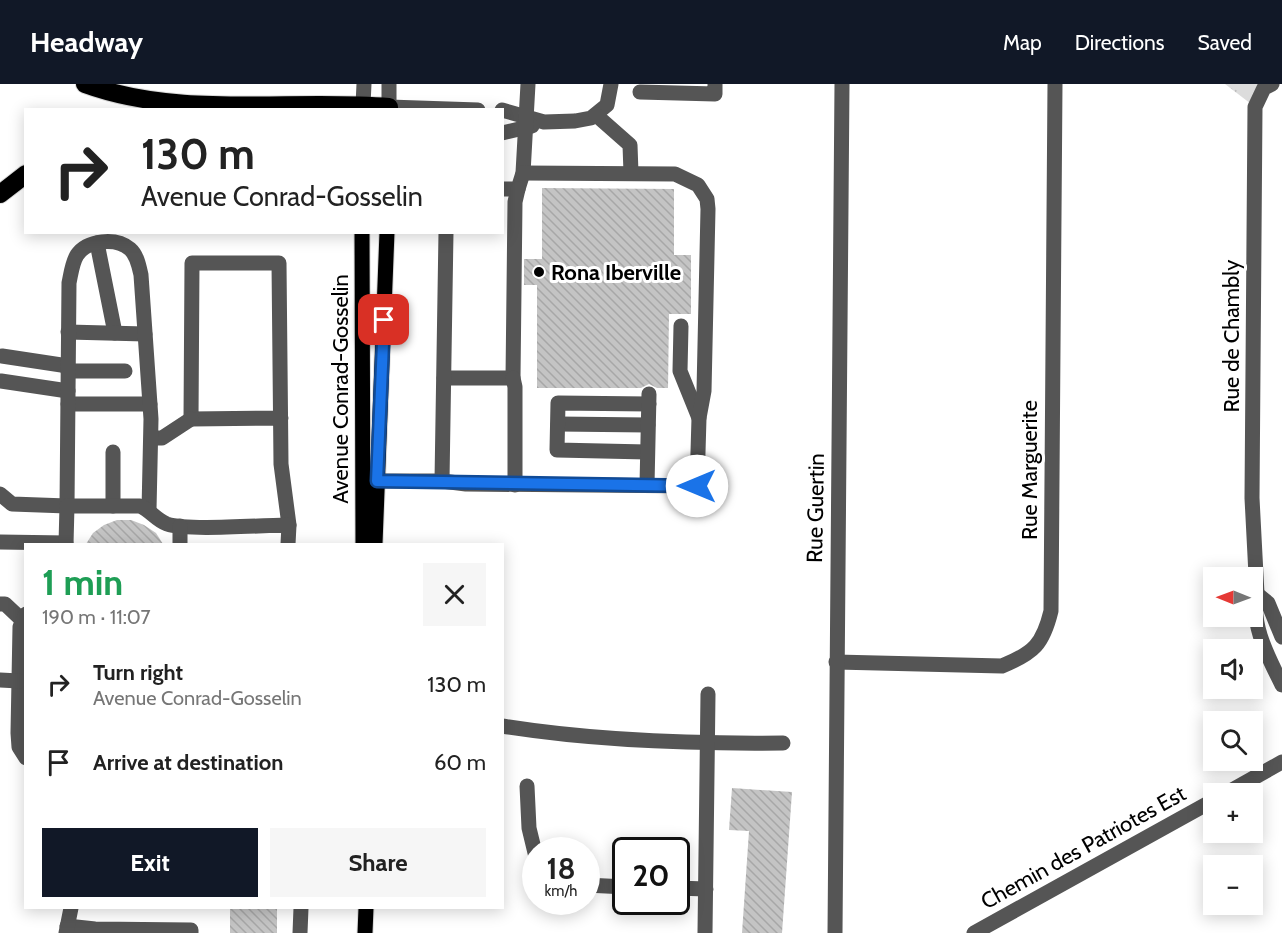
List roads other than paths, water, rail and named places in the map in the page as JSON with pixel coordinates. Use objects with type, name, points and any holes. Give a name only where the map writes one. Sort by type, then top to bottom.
[{"type":"highway","points":[[85,84],[119,95],[173,103],[389,108]]},
{"type":"highway","points":[[0,194],[24,176]]},
{"type":"main road","name":"Avenue Conrad-Gosselin","points":[[362,234],[363,543]]},
{"type":"main road","name":"Avenue Conrad-Gosselin","points":[[375,543],[387,234]]},
{"type":"main road","points":[[365,933],[366,909]]},
{"type":"street","points":[[363,107],[364,84]]},
{"type":"street","points":[[389,84],[389,108]]},
{"type":"street","points":[[515,484],[515,387],[513,378],[515,202],[510,189],[523,173],[528,84]]},
{"type":"street","points":[[504,132],[525,122],[585,121],[607,105],[611,88],[715,94],[715,84]]},
{"type":"street","name":"Rue Guertin","points":[[836,933],[836,662],[842,84]]},
{"type":"street","name":"Rue Marguerite","points":[[836,662],[1002,666],[1026,656],[1044,636],[1051,611],[1055,84]]},
{"type":"street","name":"Rue de Chambly","points":[[1256,567],[1252,498],[1255,107],[1264,88],[1272,84]]},
{"type":"street","points":[[504,111],[525,122]]},
{"type":"street","points":[[596,115],[630,145],[632,173]]},
{"type":"street","points":[[377,481],[697,486],[699,418],[704,391],[707,199],[698,185],[684,176],[669,172],[523,173]]},
{"type":"street","points":[[442,482],[446,234]]},
{"type":"street","points":[[97,243],[115,333]]},
{"type":"street","points":[[66,543],[69,283],[77,255],[86,246],[97,243],[120,244],[130,248],[136,256],[141,275],[152,438],[149,510]]},
{"type":"street","points":[[191,419],[192,263],[279,263],[281,464],[289,525],[288,543]]},
{"type":"street","points":[[681,326],[680,371],[699,418]]},
{"type":"street","points":[[68,332],[145,334]]},
{"type":"street","points":[[2,356],[68,368],[125,371]]},
{"type":"street","points":[[444,378],[513,378]]},
{"type":"street","points":[[1,381],[68,397],[150,404]]},
{"type":"street","points":[[646,485],[649,399],[558,403],[557,450],[647,452]]},
{"type":"street","points":[[152,438],[162,438],[191,419],[281,418]]},
{"type":"street","points":[[558,424],[648,425]]},
{"type":"street","points":[[113,452],[113,506]]},
{"type":"street","points":[[0,494],[12,504],[140,507],[149,510],[161,521],[180,526],[289,525]]},
{"type":"street","points":[[180,526],[180,543]]},
{"type":"street","points":[[0,542],[33,543]]},
{"type":"street","points":[[1263,599],[1268,603],[1282,637]]},
{"type":"street","points":[[0,604],[5,604],[23,617],[18,733],[19,747],[24,755]]},
{"type":"street","name":"Rue de Chambly","points":[[1258,627],[1265,650],[1282,685]]},
{"type":"street","points":[[0,680],[19,681]]},
{"type":"street","points":[[705,933],[708,694]]},
{"type":"street","points":[[504,726],[540,732],[707,744],[783,743]]},
{"type":"street","points":[[1245,783],[1282,762]]},
{"type":"street","points":[[527,786],[531,837]]},
{"type":"street","name":"Chemin des Patriotes Est","points":[[974,933],[1203,806]]},
{"type":"street","points":[[690,888],[706,889]]},
{"type":"street","points":[[71,909],[66,929],[191,930],[191,933]]},
{"type":"street","points":[[300,909],[300,933]]},
{"type":"place","name":"Rona Iberville","points":[[539,272]]}]
